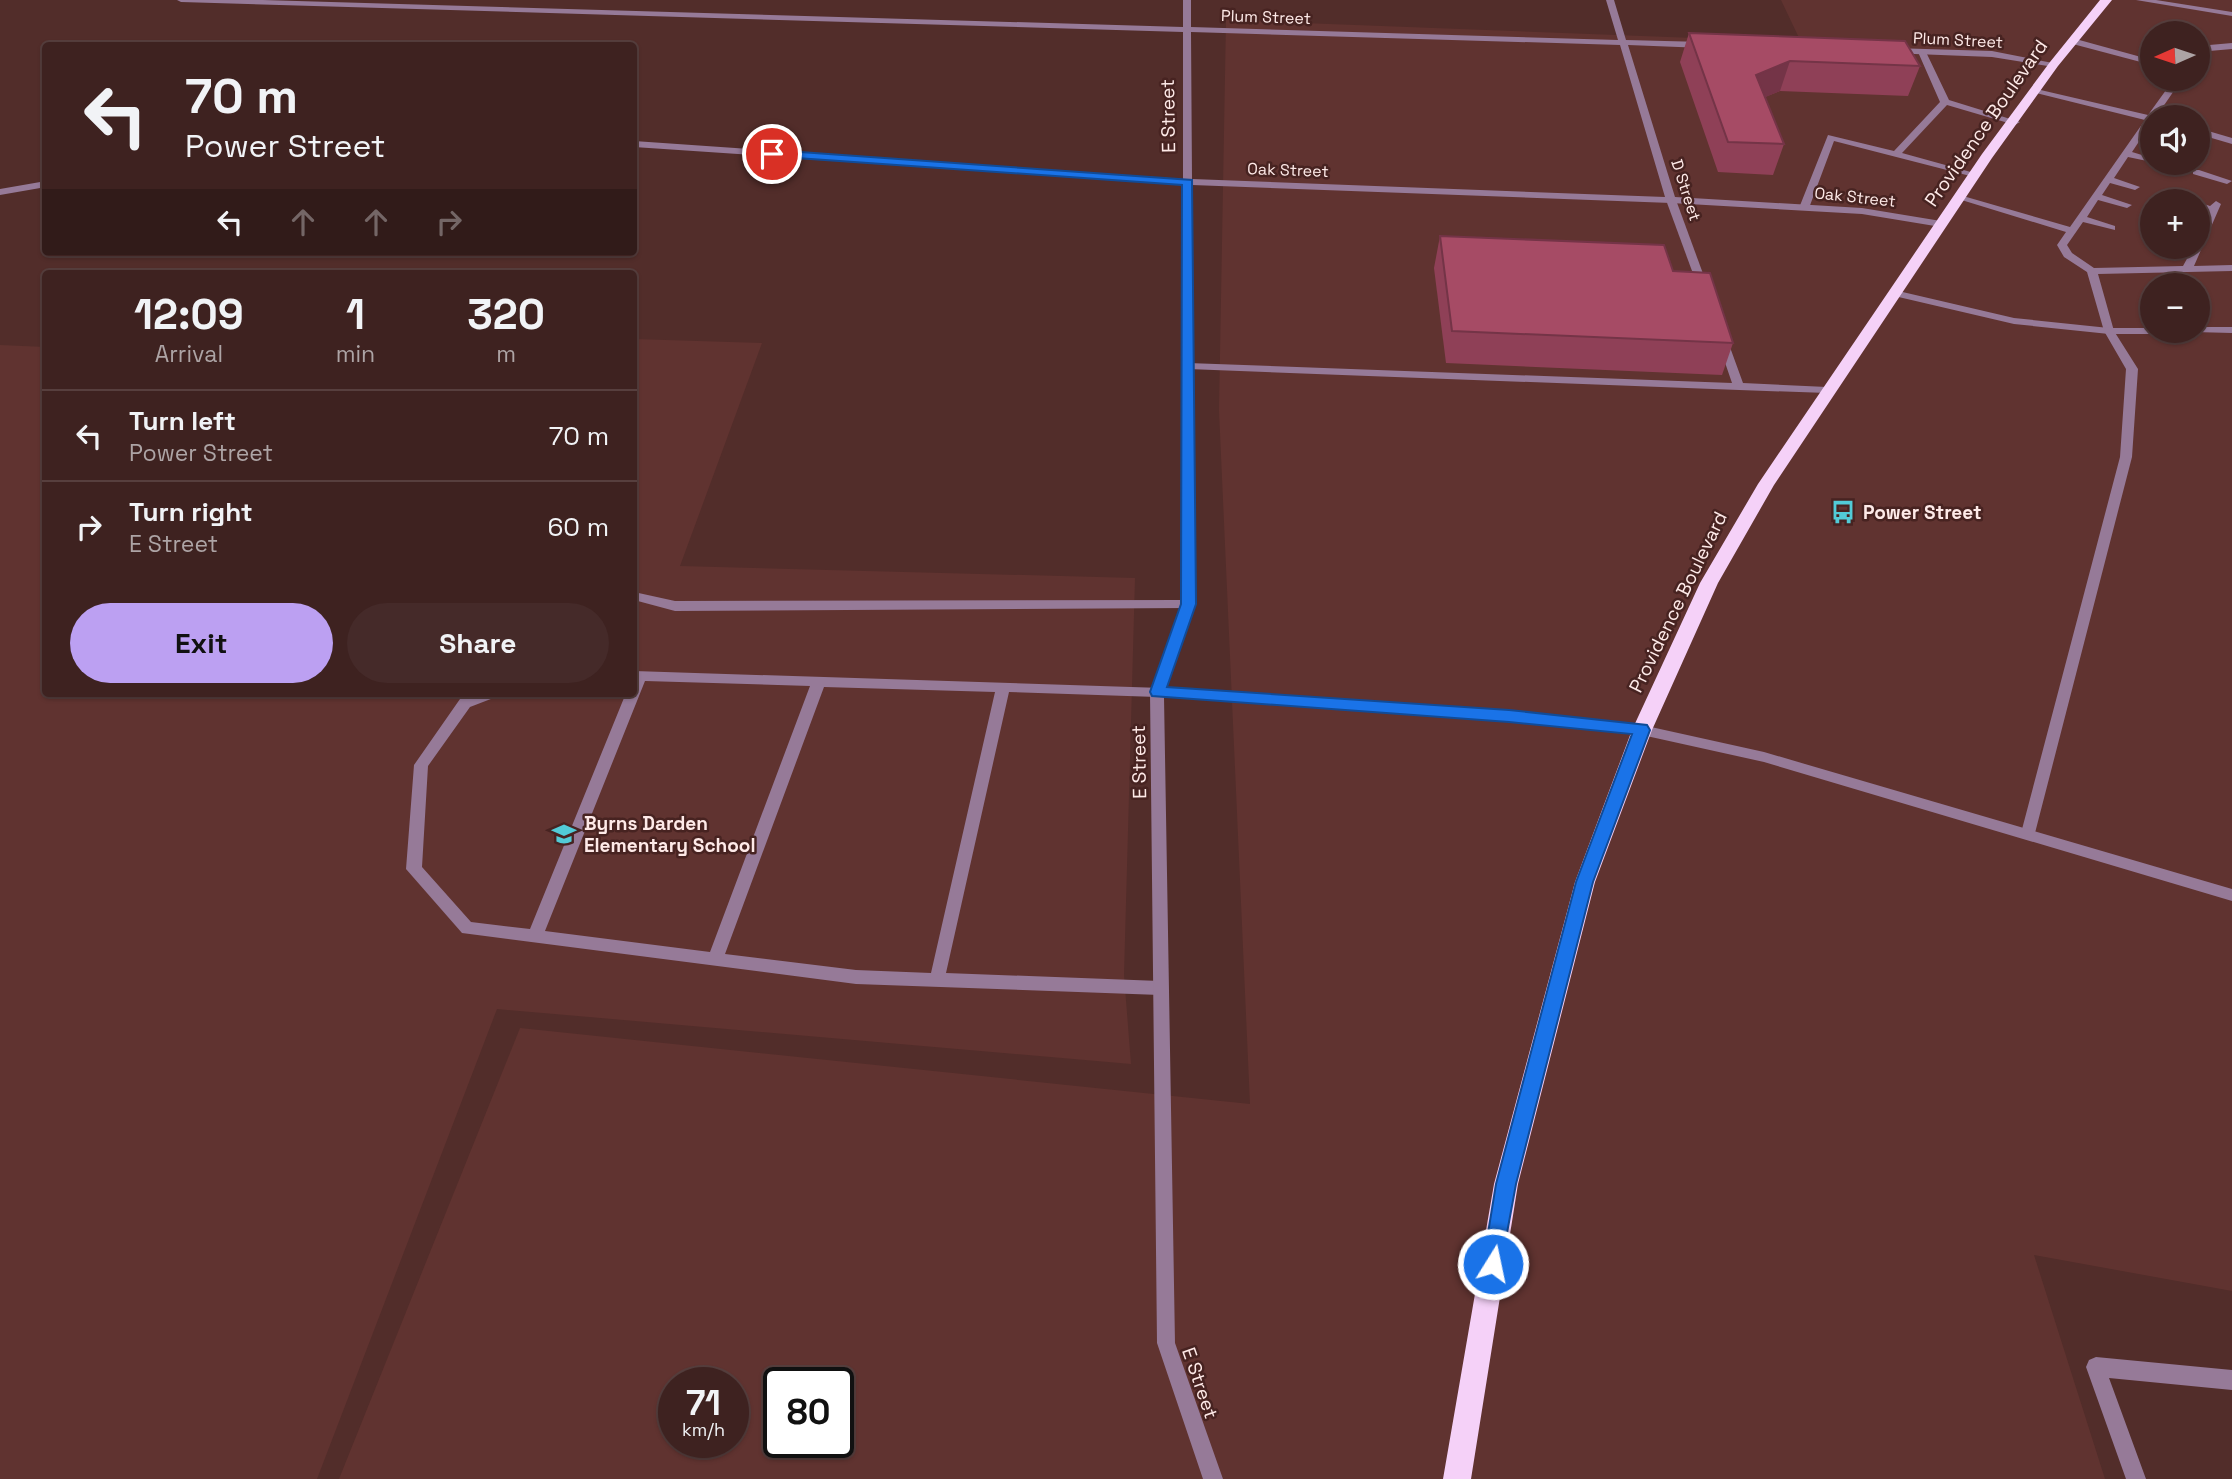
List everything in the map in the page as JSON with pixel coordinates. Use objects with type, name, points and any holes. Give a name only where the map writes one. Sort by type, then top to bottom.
[{"type":"highway","name":"Providence Boulevard","points":[[1457,1479],[1506,1184],[1585,882],[1642,730],[1733,536],[1827,390],[1941,224],[2054,64],[2106,0]]},
{"type":"street","name":"Plum Street","points":[[181,0],[1720,46]]},
{"type":"street","name":"E Street","points":[[1187,0],[1189,604],[1157,692],[1166,1343],[1213,1479]]},
{"type":"street","name":"D Street","points":[[1610,0],[1671,200],[1707,298]]},
{"type":"street","points":[[2140,0],[2232,14]]},
{"type":"street","points":[[2072,41],[2140,60]]},
{"type":"street","points":[[2210,48],[2232,46]]},
{"type":"street","name":"Plum Street","points":[[1881,51],[1992,54],[2054,64]]},
{"type":"street","points":[[1922,52],[1945,102],[2015,122]]},
{"type":"street","points":[[2035,90],[2140,115]]},
{"type":"street","points":[[1897,153],[1945,102]]},
{"type":"street","points":[[2140,133],[2062,246],[2068,255],[2092,271],[2232,268]]},
{"type":"street","points":[[2210,135],[2232,141]]},
{"type":"street","points":[[1804,208],[1831,137],[1975,176]]},
{"type":"street","name":"Oak Street","points":[[637,144],[1188,182],[1671,200],[1862,211],[1941,224]]},
{"type":"street","points":[[2126,153],[2140,157]]},
{"type":"street","points":[[2204,175],[2225,183],[2232,169]]},
{"type":"street","points":[[2108,179],[2135,187]]},
{"type":"street","points":[[0,192],[42,185]]},
{"type":"street","points":[[2096,196],[2127,205]]},
{"type":"street","points":[[1960,198],[2072,231]]},
{"type":"street","points":[[2081,218],[2112,228]]},
{"type":"street","points":[[2187,269],[2191,259]]},
{"type":"street","points":[[2028,833],[2126,457],[2132,369],[2109,331],[2092,271]]},
{"type":"street","points":[[1894,293],[2014,321],[2109,331],[2140,331]]},
{"type":"street","points":[[1716,323],[1738,387]]},
{"type":"street","points":[[2210,330],[2232,330]]},
{"type":"street","points":[[1188,366],[1827,390]]},
{"type":"street","points":[[637,597],[675,606],[1189,604]]},
{"type":"street","points":[[637,676],[1157,692],[1509,716],[1642,730],[1764,757],[2232,895]]},
{"type":"street","points":[[715,960],[819,681]]},
{"type":"street","points":[[937,980],[1003,687]]},
{"type":"street","points":[[481,697],[465,703],[421,765],[414,869],[467,928],[856,977],[1160,988]]},
{"type":"street","points":[[535,937],[629,697]]},
{"type":"street","points":[[2136,1479],[2096,1367],[2232,1380]]},
{"type":"shaded area","points":[[1781,0],[2232,0],[2232,1291],[2034,1255],[2105,1479],[339,1479],[520,1028],[1250,1104],[1219,410],[1226,20],[1801,42]]},
{"type":"shaded area","name":"Byrns Darden Elementary School","points":[[637,339],[762,343],[680,566],[1135,578],[1124,975],[1131,1064],[497,1009],[317,1479],[0,1479],[0,345],[42,347],[42,697],[637,697]]},
{"type":"building","points":[[1689,33],[1905,41],[1920,66],[1790,61],[1756,75],[1784,144],[1728,142]]},
{"type":"building","points":[[1440,236],[1664,245],[1673,271],[1710,273],[1733,343],[1452,331]]},
{"type":"place","name":"Power Street","points":[[1843,512]]},
{"type":"place","name":"Byrns Darden Elementary School","points":[[564,834]]},
{"type":"route","points":[[772,154],[1188,182],[1189,604],[1157,692],[1509,716],[1642,730],[1585,882],[1506,1184],[1493,1264]]}]
